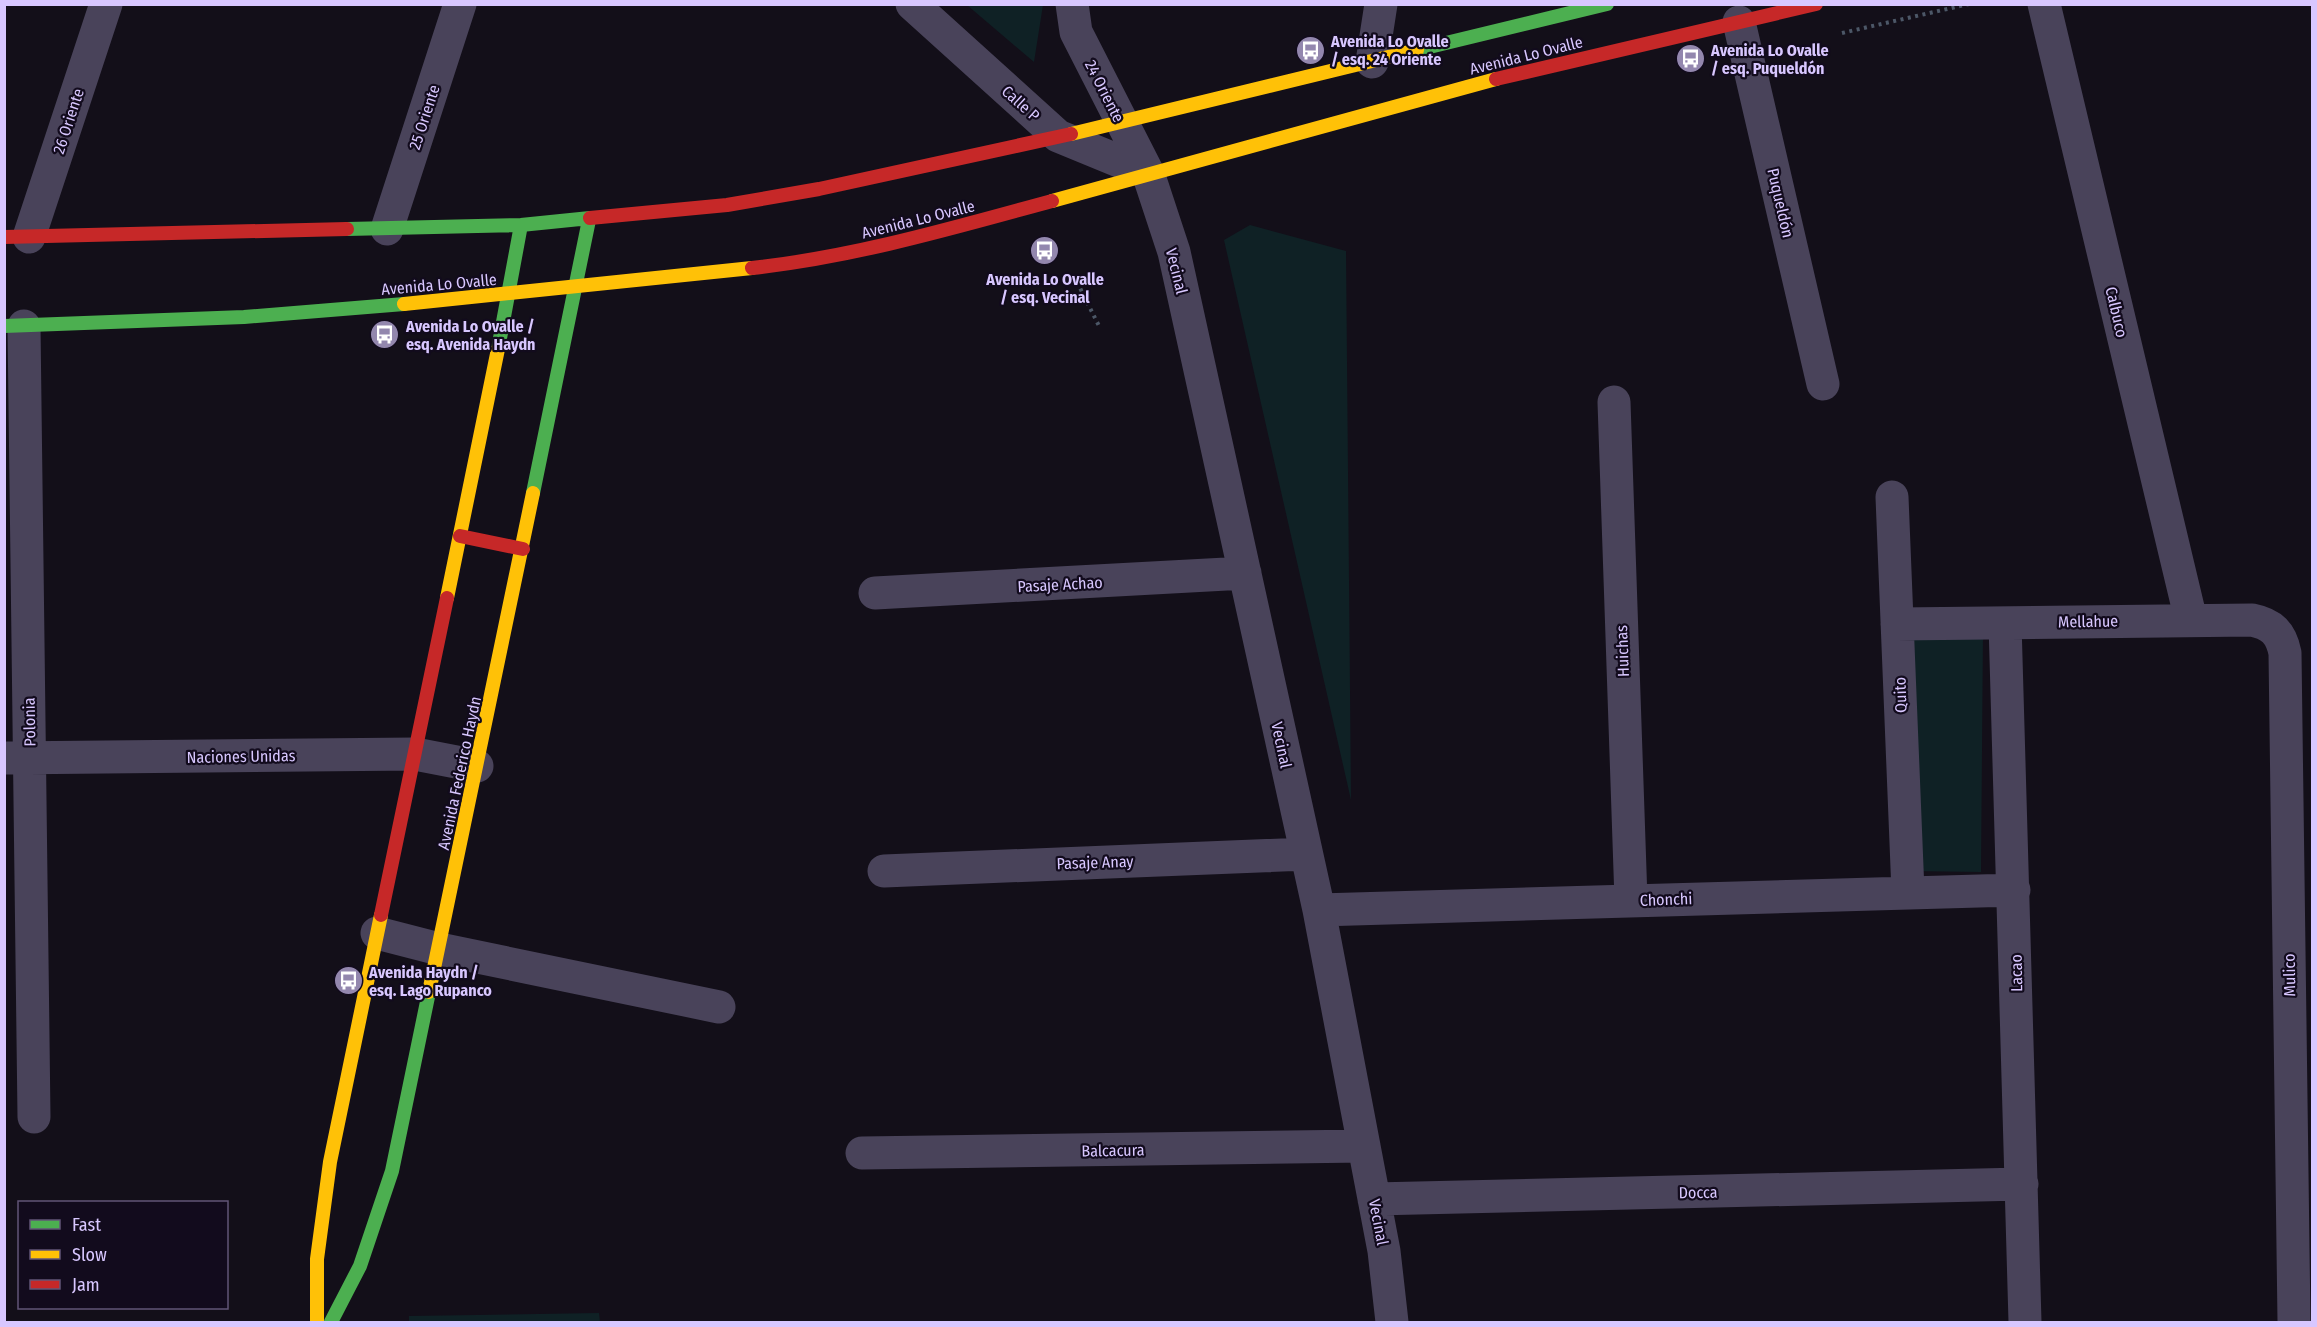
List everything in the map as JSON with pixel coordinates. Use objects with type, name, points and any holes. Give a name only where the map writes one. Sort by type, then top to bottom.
[{"type":"main road","name":"Avenida Lo Ovalle","points":[[17,237],[521,225],[727,205],[807,191],[1121,123],[1607,4]]},
{"type":"main road","name":"Avenida Lo Ovalle","points":[[14,326],[244,317],[509,294],[796,263],[861,251],[1495,79],[1816,4]]},
{"type":"main road","name":"Avenida Federico Haydn","points":[[331,1323],[360,1266],[392,1171],[523,549],[589,220]]},
{"type":"main road","points":[[317,1323],[317,1258],[322,1210],[509,294],[521,225]]},
{"type":"main road","points":[[460,536],[523,549]]},
{"type":"street","name":"26 Oriente","points":[[17,237],[106,4]]},
{"type":"street","name":"25 Oriente","points":[[387,229],[460,4]]},
{"type":"street","name":"Calle P","points":[[912,4],[1058,136],[1148,173]]},
{"type":"street","name":"24 Oriente","points":[[1072,4],[1076,32],[1148,173]]},
{"type":"street","points":[[1372,62],[1381,4]]},
{"type":"street","name":"Calbuco","points":[[2044,4],[2191,620]]},
{"type":"street","name":"Puqueldón","points":[[1739,22],[1823,384]]},
{"type":"street","name":"Vecinal","points":[[1148,173],[1174,252],[1318,910],[1384,1251],[1392,1323]]},
{"type":"street","name":"Polonia","points":[[14,326],[17,758],[34,1117]]},
{"type":"street","name":"Huichas","points":[[1614,402],[1631,900]]},
{"type":"street","name":"Quito","points":[[1892,496],[1908,892]]},
{"type":"street","name":"Pasaje Achao","points":[[875,594],[1245,573]]},
{"type":"street","name":"Mellahue","points":[[1897,624],[2252,620],[2265,622],[2276,630]]},
{"type":"street","name":"Lacao","points":[[2005,623],[2025,1323]]},
{"type":"street","name":"Mulico","points":[[2276,630],[2283,640],[2285,653],[2302,1213],[2294,1323]]},
{"type":"street","name":"Naciones Unidas","points":[[17,758],[414,754],[477,766]]},
{"type":"street","name":"Pasaje Anay","points":[[884,871],[1306,854]]},
{"type":"street","name":"Chonchi","points":[[1318,910],[2014,890]]},
{"type":"street","points":[[377,933],[439,949],[719,1007]]},
{"type":"street","name":"Balcacura","points":[[862,1153],[1364,1146]]},
{"type":"street","name":"Docca","points":[[1374,1199],[2022,1185]]},
{"type":"path","points":[[1077,282],[1100,328]]},
{"type":"shaded area","points":[[967,5],[1043,5],[1034,62]]},
{"type":"shaded area","points":[[1250,225],[1346,251],[1351,800],[1224,240]]},
{"type":"shaded area","points":[[1910,630],[1983,631],[1981,872],[1909,871]]},
{"type":"shaded area","points":[[599,1313],[600,1322],[409,1322],[409,1316]]},
{"type":"traffic: fast","points":[[1417,50],[1607,4]]},
{"type":"traffic: fast","points":[[347,229],[521,225],[590,218]]},
{"type":"traffic: fast","points":[[533,493],[589,220]]},
{"type":"traffic: fast","points":[[498,349],[521,225]]},
{"type":"traffic: fast","points":[[4,326],[244,317],[404,304]]},
{"type":"traffic: fast","points":[[331,1322],[360,1266],[392,1171],[429,992]]},
{"type":"traffic: slow","points":[[1071,134],[1417,50]]},
{"type":"traffic: slow","points":[[1052,201],[1496,79]]},
{"type":"traffic: slow","points":[[404,304],[752,268]]},
{"type":"traffic: slow","points":[[447,598],[498,349]]},
{"type":"traffic: slow","points":[[429,992],[533,493]]},
{"type":"traffic: slow","points":[[317,1322],[317,1259],[330,1162],[381,915]]},
{"type":"traffic: jam","points":[[1496,79],[1816,4]]},
{"type":"traffic: jam","points":[[590,218],[727,205],[819,189],[1071,134]]},
{"type":"traffic: jam","points":[[752,268],[866,249],[1052,201]]},
{"type":"traffic: jam","points":[[4,237],[347,229]]},
{"type":"traffic: jam","points":[[460,536],[523,549]]},
{"type":"traffic: jam","points":[[381,915],[447,598]]},
{"type":"place","name":"Avenida Lo Ovalle / esq. 24 Oriente","points":[[1310,50]]},
{"type":"place","name":"Avenida Lo Ovalle / esq. Puqueldón","points":[[1690,59]]},
{"type":"place","name":"Avenida Lo Ovalle / esq. Vecinal","points":[[1045,251]]},
{"type":"place","name":"Avenida Lo Ovalle / esq. Avenida Haydn","points":[[385,335]]},
{"type":"place","name":"Avenida Haydn / esq. Lago Rupanco","points":[[348,981]]}]
